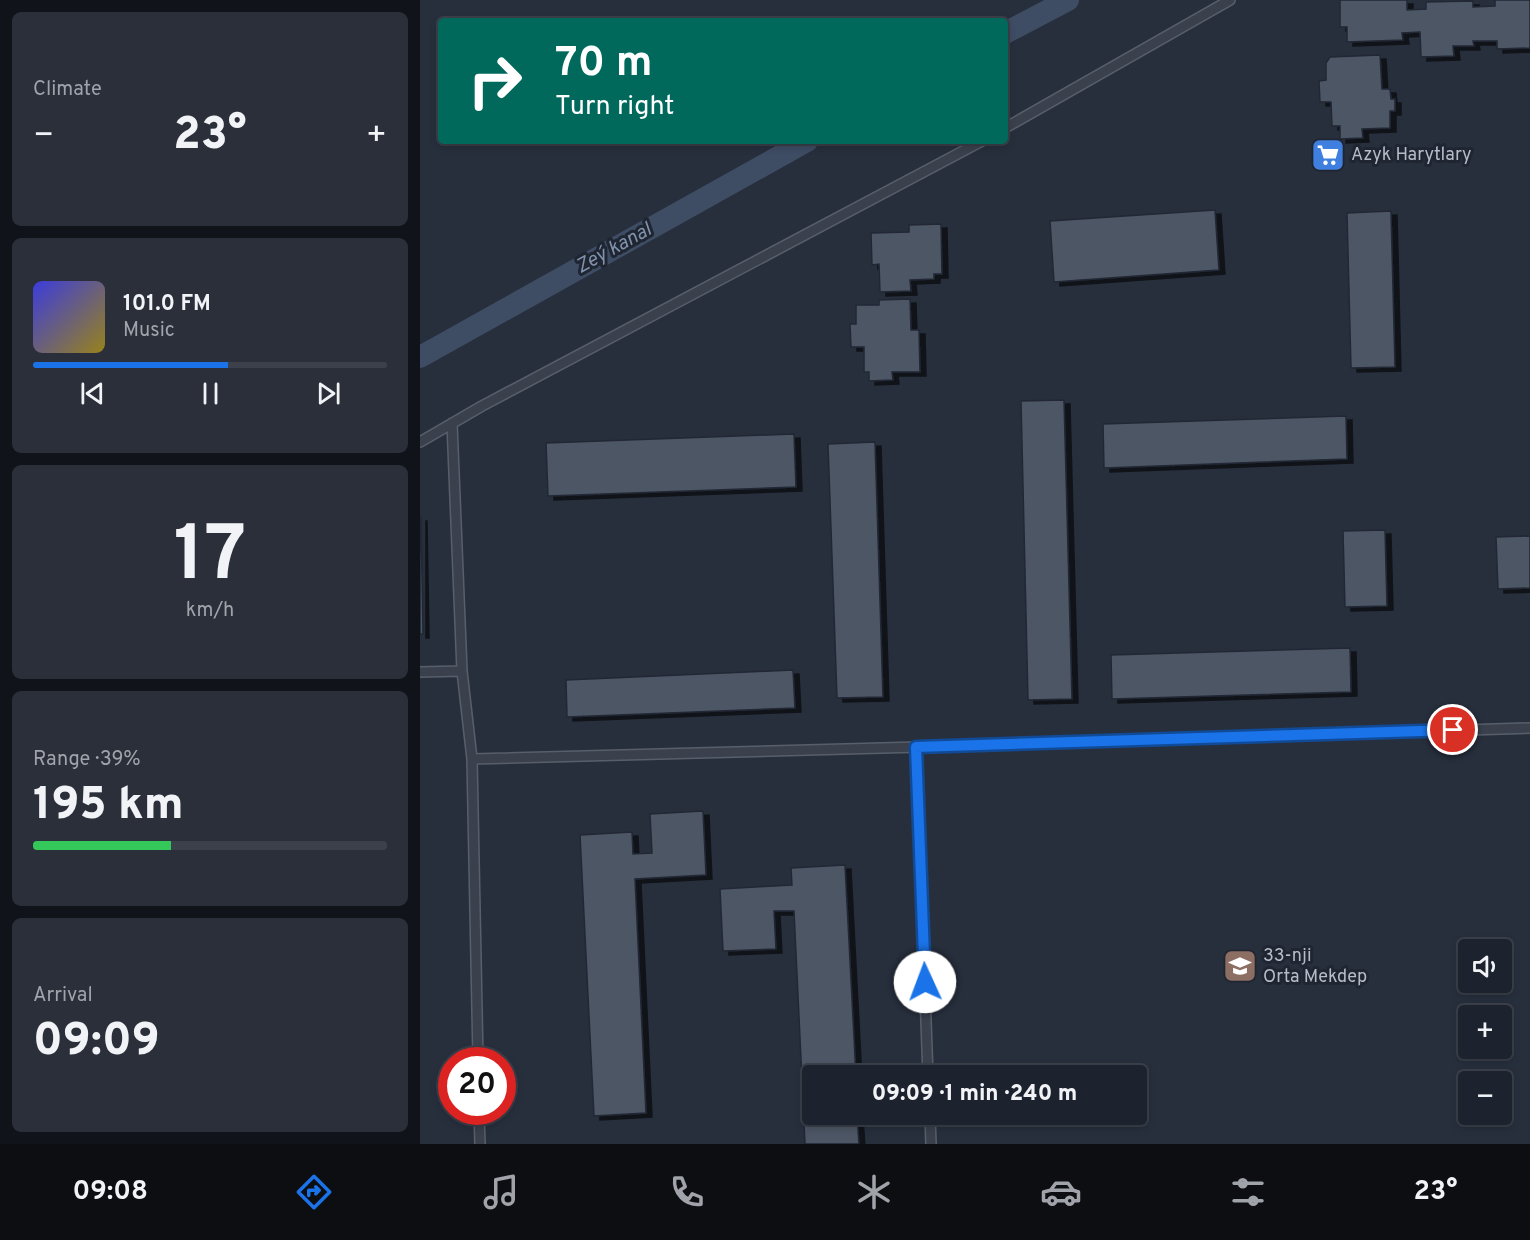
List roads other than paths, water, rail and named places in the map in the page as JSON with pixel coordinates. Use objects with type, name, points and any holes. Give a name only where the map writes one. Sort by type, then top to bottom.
[{"type":"lane","points":[[1008,126],[1230,0]]},
{"type":"lane","points":[[420,442],[492,401],[976,144]]},
{"type":"lane","points":[[452,423],[462,671],[472,759],[478,1047]]},
{"type":"lane","points":[[420,672],[462,671]]},
{"type":"lane","points":[[472,759],[1530,728]]},
{"type":"lane","points":[[916,747],[928,1065]]},
{"type":"lane","points":[[479,1125],[480,1144]]},
{"type":"lane","points":[[930,1125],[931,1144]]},
{"type":"waterway","name":"Zeý kanal","points":[[1008,31],[1068,0]]},
{"type":"waterway","name":"Zeý kanal","points":[[420,357],[802,144]]},
{"type":"place","name":"Azyk Harytlary","points":[[1328,155]]},
{"type":"place","name":"33-nji Orta Mekdep","points":[[1240,966]]}]
